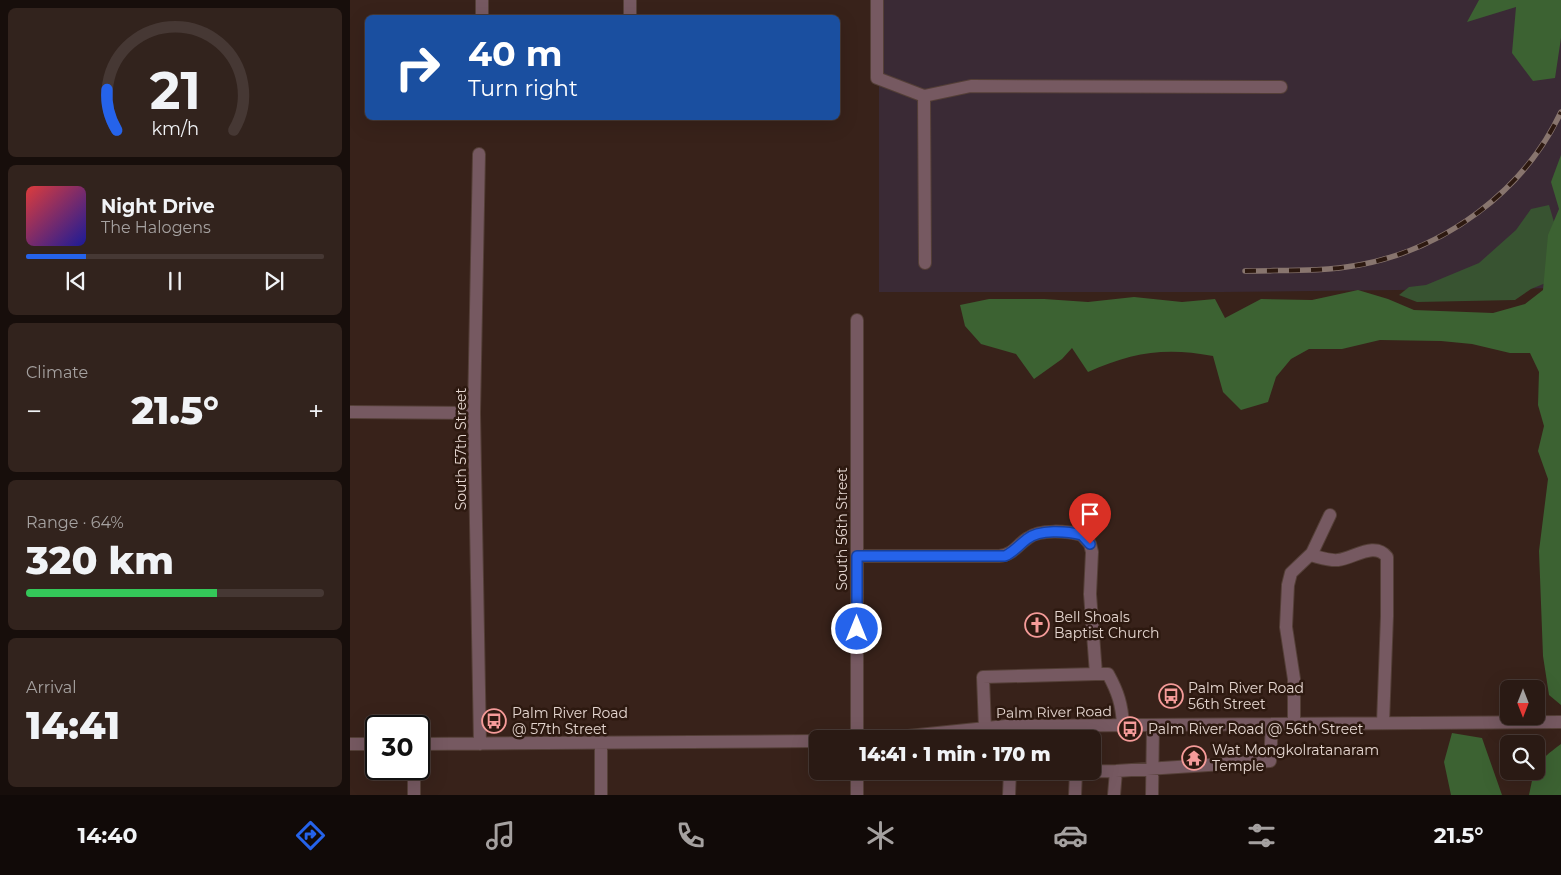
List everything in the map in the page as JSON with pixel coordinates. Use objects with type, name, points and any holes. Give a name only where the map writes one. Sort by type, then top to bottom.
[{"type":"street","points":[[482,0],[482,15]]},
{"type":"street","points":[[630,0],[630,15]]},
{"type":"street","points":[[877,0],[877,78],[924,96],[971,86],[1281,87]]},
{"type":"street","points":[[924,96],[925,262]]},
{"type":"street","name":"South 57th Street","points":[[479,154],[474,413],[480,744]]},
{"type":"street","name":"South 56th Street","points":[[857,320],[857,730]]},
{"type":"street","points":[[350,412],[474,413]]},
{"type":"street","points":[[1294,724],[1294,679],[1288,643],[1286,604],[1291,573],[1310,555],[1330,515]]},
{"type":"street","points":[[857,556],[999,556],[1013,552],[1034,535],[1064,533],[1082,535],[1090,544],[1092,552],[1090,594],[1096,674]]},
{"type":"street","points":[[1310,555],[1338,560],[1376,549],[1382,551],[1387,557],[1383,723]]},
{"type":"street","points":[[985,728],[984,677],[1096,674],[1108,674],[1118,691],[1123,725]]},
{"type":"street","name":"Palm River Road","points":[[1052,730],[1123,725],[1561,722]]},
{"type":"street","points":[[1101,771],[1270,761],[1272,724]]},
{"type":"street","points":[[1152,795],[1153,725]]},
{"type":"street","name":"Palm River Road","points":[[966,730],[985,728],[1004,730]]},
{"type":"street","points":[[430,744],[809,741]]},
{"type":"street","points":[[350,744],[365,744]]},
{"type":"street","points":[[601,744],[602,795]]},
{"type":"street","points":[[1114,795],[1116,771]]},
{"type":"street","points":[[414,780],[414,795]]},
{"type":"street","points":[[857,780],[857,795]]},
{"type":"street","points":[[1009,795],[1010,780]]},
{"type":"street","points":[[1075,795],[1076,780]]},
{"type":"shaded area","points":[[879,0],[1561,0],[1561,288],[1220,292],[879,292]]},
{"type":"green space","points":[[1479,0],[1561,0],[1561,38],[1555,78],[1533,81],[1512,53],[1516,7],[1467,22]]},
{"type":"green space","points":[[1561,155],[1561,705],[1549,695],[1543,656],[1539,551],[1548,479],[1538,451],[1544,426],[1538,405],[1539,372],[1530,353],[1510,353],[1472,344],[1441,341],[1380,340],[1342,349],[1309,349],[1291,359],[1276,377],[1268,402],[1241,410],[1223,392],[1213,356],[1180,352],[1149,353],[1119,360],[1088,372],[1072,348],[1062,359],[1034,379],[1016,354],[981,344],[965,326],[960,305],[989,299],[1044,299],[1088,302],[1134,297],[1182,302],[1215,299],[1225,318],[1261,299],[1312,300],[1358,290],[1388,299],[1414,310],[1493,313],[1525,304],[1543,290],[1548,235],[1559,209],[1551,182]]},
{"type":"green space","points":[[1549,205],[1554,222],[1548,282],[1531,289],[1515,300],[1417,302],[1399,295],[1409,287],[1426,285],[1479,263],[1516,230],[1531,209]]},
{"type":"green space","points":[[1452,733],[1482,738],[1502,795],[1451,795],[1444,762]]},
{"type":"green space","points":[[1561,744],[1561,795],[1529,795],[1532,780],[1545,780],[1546,756]]},
{"type":"railway","points":[[1245,271],[1317,270],[1359,265],[1391,257],[1422,245],[1451,230],[1478,212],[1504,191],[1526,167],[1545,141],[1561,112]]},
{"type":"place","name":"Bell Shoals Baptist Church","points":[[1037,625]]},
{"type":"place","name":"Palm River Road 56th Street","points":[[1171,696]]},
{"type":"place","name":"Palm River Road @ 57th Street","points":[[494,721]]},
{"type":"place","name":"Palm River Road @ 56th Street","points":[[1130,729]]},
{"type":"place","name":"Wat Mongkolratanaram Temple","points":[[1194,758]]},
{"type":"route","points":[[857,629],[857,556],[1005,556],[1013,552],[1030,536],[1048,533],[1082,535],[1090,544]]}]
